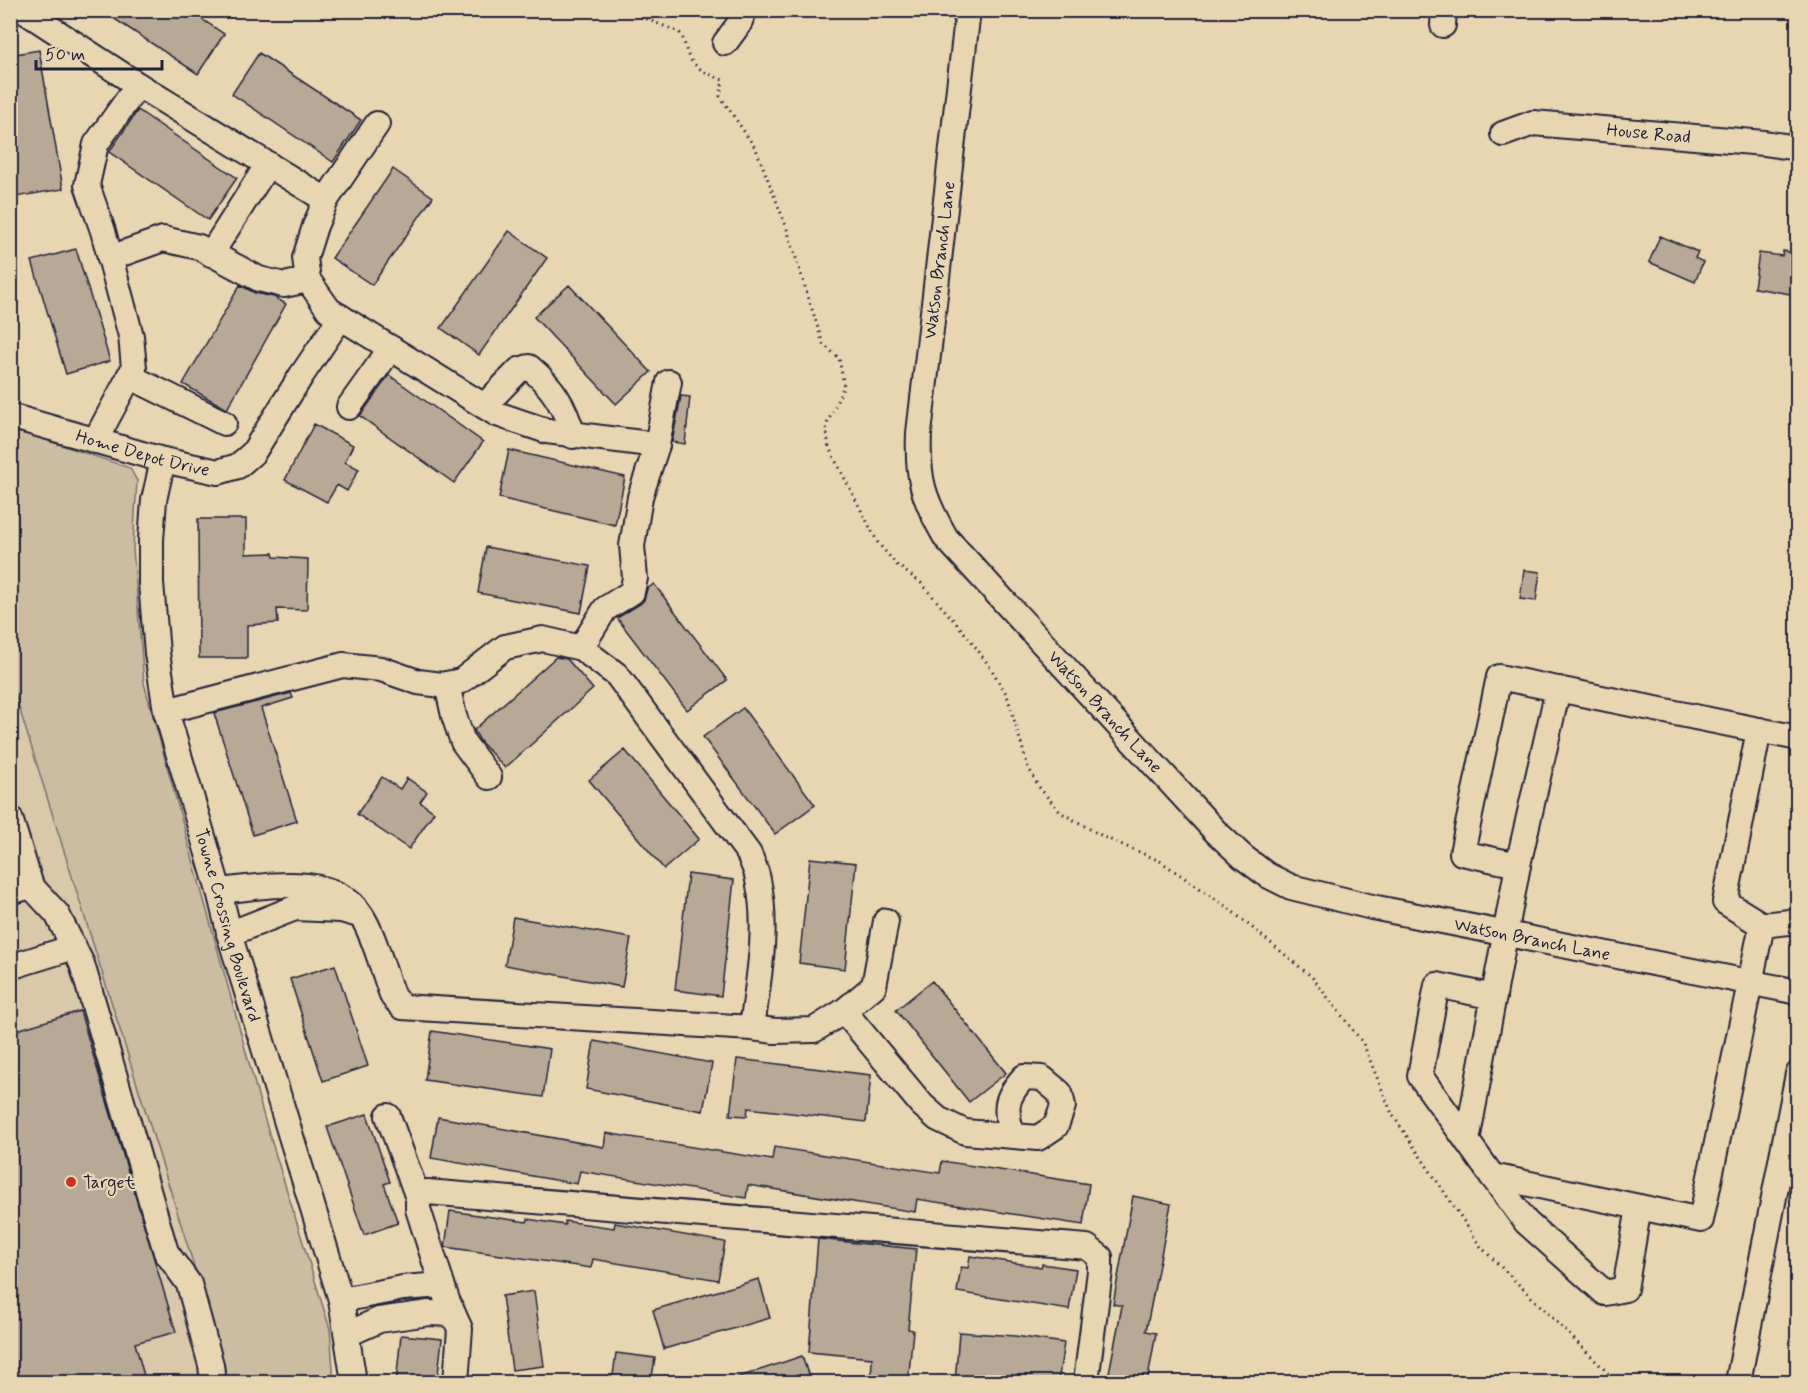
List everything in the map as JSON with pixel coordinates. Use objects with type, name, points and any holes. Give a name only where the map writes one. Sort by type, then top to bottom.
[{"type":"street","points":[[23,10],[138,85],[326,200]]},
{"type":"street","points":[[725,43],[739,24],[744,10]]},
{"type":"street","name":"Watson Branch Lane","points":[[968,10],[918,443],[921,488],[930,511],[946,538],[1216,831],[1243,857],[1267,875],[1290,887],[1372,907],[1797,992]]},
{"type":"street","points":[[95,441],[134,368],[131,336],[87,185],[96,144],[138,85]]},
{"type":"street","name":"House Road","points":[[1503,134],[1533,123],[1797,148]]},
{"type":"street","points":[[377,124],[326,200],[305,258],[308,280],[329,310],[497,414],[547,431],[657,445]]},
{"type":"street","points":[[211,254],[268,164]]},
{"type":"street","points":[[110,258],[163,239],[199,247],[259,279],[284,285],[308,280]]},
{"type":"street","name":"Home Depot Drive","points":[[10,416],[163,460],[219,472],[238,466],[253,453],[340,317]]},
{"type":"street","points":[[349,407],[391,348]]},
{"type":"street","points":[[484,406],[519,370],[529,367],[546,382],[567,413],[573,436]]},
{"type":"street","points":[[129,376],[224,423]]},
{"type":"street","points":[[581,648],[605,609],[632,591],[635,578],[632,546],[640,496],[657,445],[669,382]]},
{"type":"street","name":"Towne Crossing Boulevard","points":[[163,460],[154,500],[150,540],[157,653],[166,711],[219,891],[229,934],[341,1300],[354,1383]]},
{"type":"street","points":[[166,711],[343,665],[381,669],[418,682],[442,685],[461,681],[505,647],[543,639],[581,648],[617,675],[749,854],[758,879],[762,910],[762,950],[752,1028]]},
{"type":"street","points":[[1518,865],[1462,853],[1499,677],[1797,738]]},
{"type":"street","points":[[447,684],[453,716],[463,742],[489,777]]},
{"type":"street","points":[[1467,1141],[1518,865],[1558,689]]},
{"type":"street","points":[[1759,730],[1725,902],[1762,925],[1797,921]]},
{"type":"street","points":[[10,818],[21,889],[57,914],[82,964],[166,1252],[189,1284],[211,1365],[213,1383]]},
{"type":"street","points":[[219,891],[293,897],[362,916],[393,997],[402,1007],[775,1031],[814,1030],[844,1011],[874,986],[886,921]]},
{"type":"street","points":[[229,934],[293,897]]},
{"type":"street","points":[[1492,1176],[1701,1220],[1762,925]]},
{"type":"street","points":[[10,967],[74,947]]},
{"type":"street","points":[[1494,997],[1437,986],[1420,1076],[1526,1222],[1605,1293],[1625,1289],[1640,1207]]},
{"type":"street","points":[[844,1011],[922,1105],[938,1119],[965,1132],[1012,1136]]},
{"type":"street","points":[[1738,1383],[1797,1074]]},
{"type":"street","points":[[388,1116],[418,1198],[418,1209],[442,1285],[460,1329],[456,1383]]},
{"type":"street","points":[[418,1198],[427,1192],[1087,1247],[1100,1257],[1100,1271],[1086,1383]]},
{"type":"street","points":[[341,1300],[403,1288],[442,1285]]},
{"type":"street","points":[[348,1334],[379,1320],[429,1313],[453,1314]]},
{"type":"shaded area","points":[[10,428],[130,468],[137,481],[133,548],[144,683],[264,1117],[330,1329],[334,1382],[228,1382],[221,1352],[11,682]]},
{"type":"shaded area","points":[[10,682],[221,1352],[228,1382],[11,1382]]},
{"type":"building","points":[[101,10],[188,10],[224,34],[198,74]]},
{"type":"building","points":[[39,50],[63,189],[15,197],[10,173],[10,55]]},
{"type":"building","points":[[259,53],[361,120],[333,162],[232,94]]},
{"type":"building","points":[[138,110],[237,178],[208,220],[109,152]]},
{"type":"building","points":[[393,169],[433,197],[372,285],[332,258]]},
{"type":"building","points":[[509,231],[547,258],[479,355],[441,328]]},
{"type":"building","points":[[1660,236],[1698,252],[1695,258],[1703,262],[1695,282],[1649,262]]},
{"type":"building","points":[[76,249],[110,361],[66,374],[32,261]]},
{"type":"building","points":[[1783,251],[1797,253],[1797,295],[1754,288],[1759,253],[1782,256]]},
{"type":"building","points":[[240,285],[255,293],[274,297],[286,304],[227,409],[183,384]]},
{"type":"building","points":[[569,285],[651,372],[616,404],[534,317]]},
{"type":"building","points":[[389,375],[483,442],[454,483],[360,416]]},
{"type":"building","points":[[681,396],[690,397],[685,444],[672,442]]},
{"type":"building","points":[[314,424],[353,445],[345,462],[359,469],[347,491],[337,485],[327,502],[285,480]]},
{"type":"building","points":[[509,450],[625,477],[615,525],[499,498]]},
{"type":"building","points":[[198,519],[246,519],[246,554],[273,553],[274,557],[308,559],[307,610],[277,609],[278,623],[247,625],[247,658],[199,658]]},
{"type":"building","points":[[486,547],[590,566],[581,613],[478,593]]},
{"type":"building","points":[[1524,570],[1540,572],[1536,601],[1520,599]]},
{"type":"building","points":[[654,584],[727,680],[687,710],[617,618],[640,604],[644,600],[647,589]]},
{"type":"building","points":[[556,657],[567,659],[593,689],[505,768],[480,741],[474,730]]},
{"type":"building","points":[[291,693],[293,698],[261,708],[297,821],[253,835],[214,713]]},
{"type":"building","points":[[743,708],[815,805],[775,834],[703,737]]},
{"type":"building","points":[[625,750],[699,839],[664,869],[589,780]]},
{"type":"building","points":[[382,777],[400,789],[407,778],[427,792],[420,802],[434,812],[409,849],[357,814]]},
{"type":"building","points":[[810,858],[856,863],[845,969],[799,963]]},
{"type":"building","points":[[688,874],[734,880],[721,996],[675,990]]},
{"type":"building","points":[[513,917],[631,938],[622,987],[505,965]]},
{"type":"building","points":[[335,965],[368,1066],[323,1081],[290,979]]},
{"type":"building","points":[[932,981],[1006,1073],[969,1102],[896,1010]]},
{"type":"building","name":"Target","points":[[80,1011],[176,1332],[135,1343],[146,1383],[10,1383],[10,1032]]},
{"type":"building","points":[[432,1031],[550,1049],[543,1097],[425,1080]]},
{"type":"building","points":[[594,1041],[712,1063],[703,1111],[586,1089]]},
{"type":"building","points":[[737,1059],[871,1075],[866,1122],[748,1108],[747,1116],[730,1115]]},
{"type":"building","points":[[367,1114],[390,1182],[384,1184],[398,1223],[364,1235],[327,1127]]},
{"type":"building","points":[[438,1117],[604,1147],[606,1133],[772,1160],[774,1147],[940,1173],[942,1161],[1089,1184],[1083,1225],[917,1199],[915,1212],[748,1185],[746,1198],[580,1171],[577,1184],[431,1158]]},
{"type":"building","points":[[1133,1196],[1171,1204],[1146,1331],[1156,1333],[1147,1383],[1107,1383],[1122,1306],[1113,1304]]},
{"type":"building","points":[[450,1211],[565,1225],[565,1221],[614,1228],[615,1223],[725,1242],[718,1280],[593,1259],[591,1268],[445,1247]]},
{"type":"building","points":[[818,1239],[916,1249],[908,1329],[913,1330],[908,1383],[871,1383],[872,1358],[809,1352]]},
{"type":"building","points":[[970,1256],[1041,1267],[1042,1264],[1076,1269],[1069,1310],[957,1292],[961,1267],[968,1268]]},
{"type":"building","points":[[759,1279],[770,1318],[664,1349],[653,1310]]},
{"type":"building","points":[[534,1291],[544,1366],[512,1370],[502,1296]]},
{"type":"building","points":[[959,1332],[1015,1336],[1064,1343],[1058,1383],[955,1383]]},
{"type":"building","points":[[401,1335],[442,1339],[437,1383],[396,1383]]},
{"type":"building","points":[[616,1353],[655,1358],[651,1383],[612,1383]]},
{"type":"building","points":[[802,1356],[811,1383],[730,1383],[730,1380]]},
{"type":"place","name":"Target","points":[[71,1182]]}]
